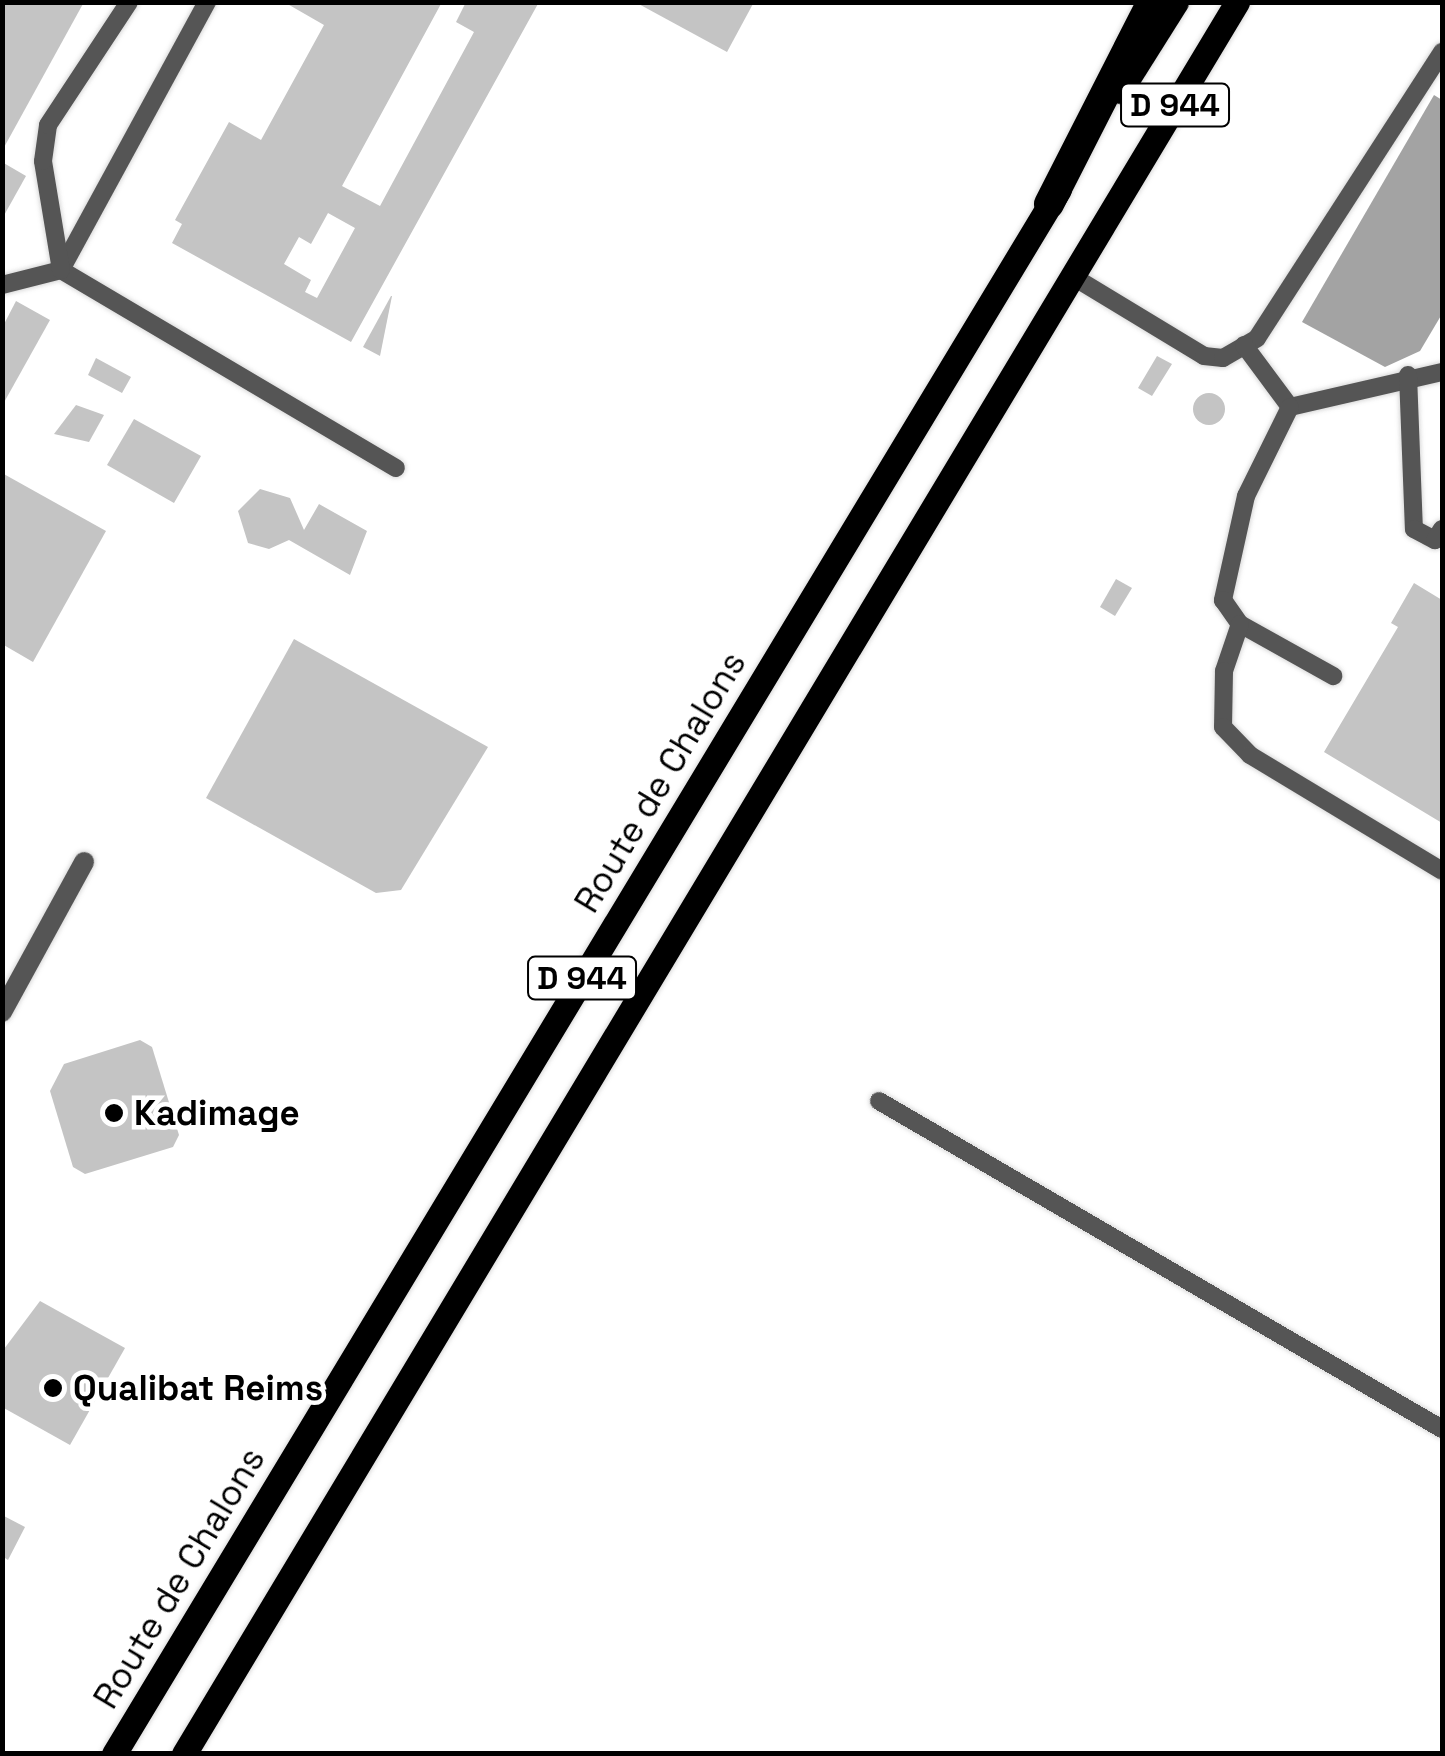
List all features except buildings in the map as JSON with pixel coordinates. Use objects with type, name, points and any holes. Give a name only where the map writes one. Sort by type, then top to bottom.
[{"type":"highway","points":[[1050,204],[1152,2]]},
{"type":"main road","name":"Route de Chalons","points":[[111,1754],[1176,2]]},
{"type":"main road","name":"D 944","points":[[184,1754],[1237,2]]},
{"type":"street","points":[[2,1012],[84,862]]},
{"type":"lane","points":[[62,270],[42,161],[48,126],[129,2]]},
{"type":"lane","points":[[62,270],[207,2]]},
{"type":"lane","points":[[1072,276],[1204,356],[1222,358],[1244,346],[1257,338],[1442,52]]},
{"type":"lane","points":[[2,286],[62,270],[396,468]]},
{"type":"lane","points":[[1244,346],[1290,407]]},
{"type":"lane","points":[[1333,676],[1240,624],[1224,600],[1224,571],[1246,496],[1290,407],[1408,376],[1442,372]]},
{"type":"lane","points":[[1408,376],[1414,529],[1435,540],[1442,530]]},
{"type":"lane","points":[[1240,624],[1224,671],[1223,727],[1250,754],[1442,870]]},
{"type":"lane","points":[[880,1101],[1442,1429]]},
{"type":"shaded area","points":[[1434,95],[1442,100],[1442,314],[1420,351],[1385,367],[1302,322]]},
{"type":"place","name":"Kadimage","points":[[114,1113]]},
{"type":"place","name":"Qualibat Reims","points":[[53,1388]]}]
